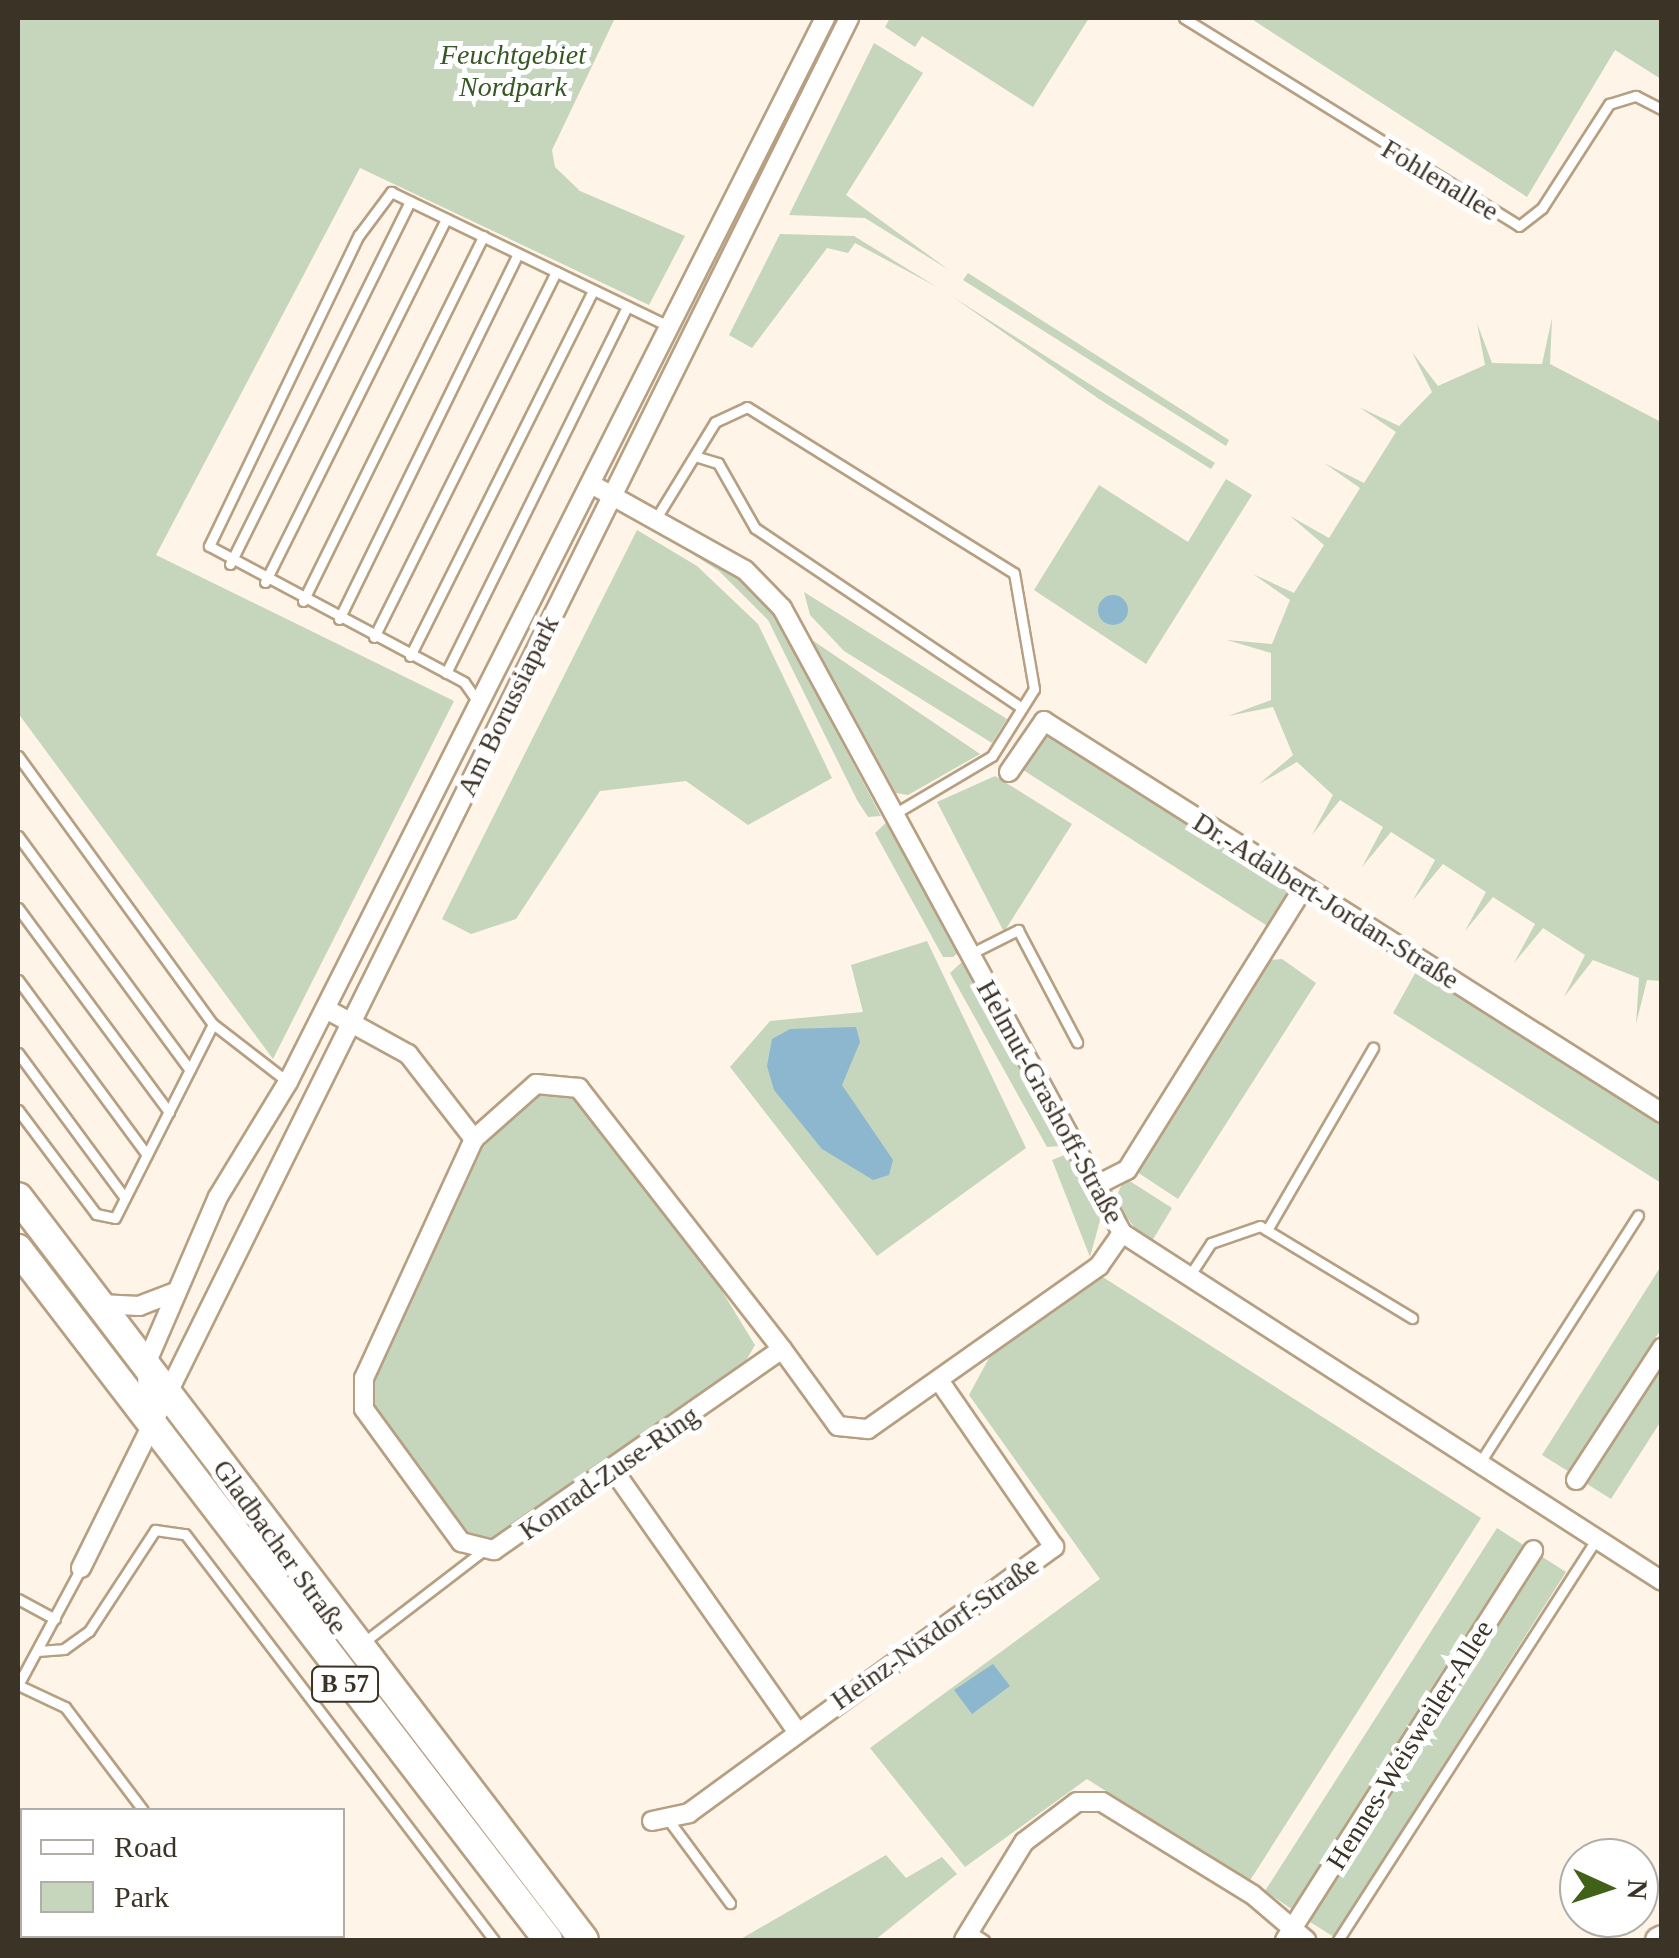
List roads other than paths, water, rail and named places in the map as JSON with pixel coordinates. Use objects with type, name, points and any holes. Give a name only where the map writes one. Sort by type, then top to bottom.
[{"type":"main road","name":"Gladbacher Straße","points":[[18,1197],[96,1304],[170,1395],[355,1648],[584,1940]]},
{"type":"main road","name":"Gladbacher Straße","points":[[18,1249],[548,1940]]},
{"type":"street","name":"Am Borussiapark","points":[[146,1364],[218,1198],[288,1082],[326,1009],[825,18]]},
{"type":"street","name":"Am Borussiapark","points":[[81,1568],[849,18]]},
{"type":"street","name":"Helmut-Grashoff-Straße","points":[[591,484],[658,516],[772,595],[1122,1234],[1187,1280],[1662,1581]]},
{"type":"street","name":"Dr.-Adalbert-Jordan-Straße","points":[[1009,772],[1044,720],[1662,1113]]},
{"type":"street","points":[[1095,1186],[1127,1170],[1304,887]]},
{"type":"street","points":[[326,1009],[408,1054],[474,1139]]},
{"type":"street","name":"Konrad-Zuse-Ring","points":[[782,1349],[503,1548],[485,1549],[461,1542],[364,1408],[364,1378],[474,1139],[536,1084],[579,1088],[850,1432],[940,1382],[1099,1266],[1122,1234]]},
{"type":"street","points":[[96,1304],[139,1306],[176,1292]]},
{"type":"street","points":[[1576,1480],[1662,1348]]},
{"type":"street","points":[[146,1364],[150,1422]]},
{"type":"street","name":"Heinz-Nixdorf-Straße","points":[[659,1819],[688,1813],[796,1730],[1054,1547],[940,1382]]},
{"type":"street","points":[[614,1472],[796,1730]]},
{"type":"street","name":"Hennes-Weisweiler-Allee","points":[[1296,1938],[1533,1550]]},
{"type":"street","points":[[972,1937],[1024,1842],[1077,1802],[1102,1802],[1296,1938]]},
{"type":"lane","name":"Fohlenallee","points":[[1187,18],[1518,228],[1542,208],[1609,104],[1636,96],[1662,109]]},
{"type":"lane","points":[[479,706],[474,689],[446,673],[212,554],[210,538],[359,235],[385,196],[410,201],[670,327]]},
{"type":"lane","points":[[230,564],[410,201]]},
{"type":"lane","points":[[264,582],[446,218]]},
{"type":"lane","points":[[303,601],[483,236]]},
{"type":"lane","points":[[339,619],[518,254]]},
{"type":"lane","points":[[374,637],[556,272]]},
{"type":"lane","points":[[410,656],[593,290]]},
{"type":"lane","points":[[446,673],[627,306]]},
{"type":"lane","points":[[658,516],[698,457],[714,422],[747,407],[1014,573],[1034,689],[992,756],[894,814]]},
{"type":"lane","points":[[698,457],[718,463],[755,528],[1022,708]]},
{"type":"lane","points":[[18,756],[213,1024],[288,1082]]},
{"type":"lane","points":[[18,836],[190,1070]]},
{"type":"lane","points":[[18,908],[169,1112]]},
{"type":"lane","points":[[970,954],[1018,930],[1076,1042]]},
{"type":"lane","points":[[18,980],[147,1156]]},
{"type":"lane","points":[[18,1110],[102,1220],[115,1218],[213,1024]]},
{"type":"lane","points":[[1268,1230],[1372,1048]]},
{"type":"lane","points":[[18,1053],[125,1198]]},
{"type":"lane","points":[[1478,1466],[1638,1216]]},
{"type":"lane","points":[[1187,1280],[1212,1243],[1248,1226],[1268,1230],[1412,1318]]},
{"type":"lane","points":[[37,1651],[82,1638],[155,1530],[185,1534],[494,1940]]},
{"type":"lane","points":[[1338,1940],[1596,1540]]},
{"type":"lane","points":[[355,1648],[485,1549]]},
{"type":"lane","points":[[81,1568],[18,1686],[65,1707],[141,1808]]},
{"type":"lane","points":[[18,1598],[54,1619]]},
{"type":"lane","points":[[18,1660],[26,1670]]},
{"type":"lane","points":[[659,1819],[730,1903]]},
{"type":"water","points":[[1113,595],[1124,599],[1128,610],[1124,621],[1113,625],[1102,621],[1098,610],[1102,599]]},
{"type":"water","points":[[856,1027],[860,1042],[842,1085],[893,1160],[889,1175],[873,1180],[822,1149],[774,1090],[767,1066],[772,1039],[790,1029]]},
{"type":"water","points":[[993,1664],[1010,1686],[972,1714],[954,1690]]},
{"type":"park label","name":"Feuchtgebiet Nordpark","points":[[513,71]]}]
